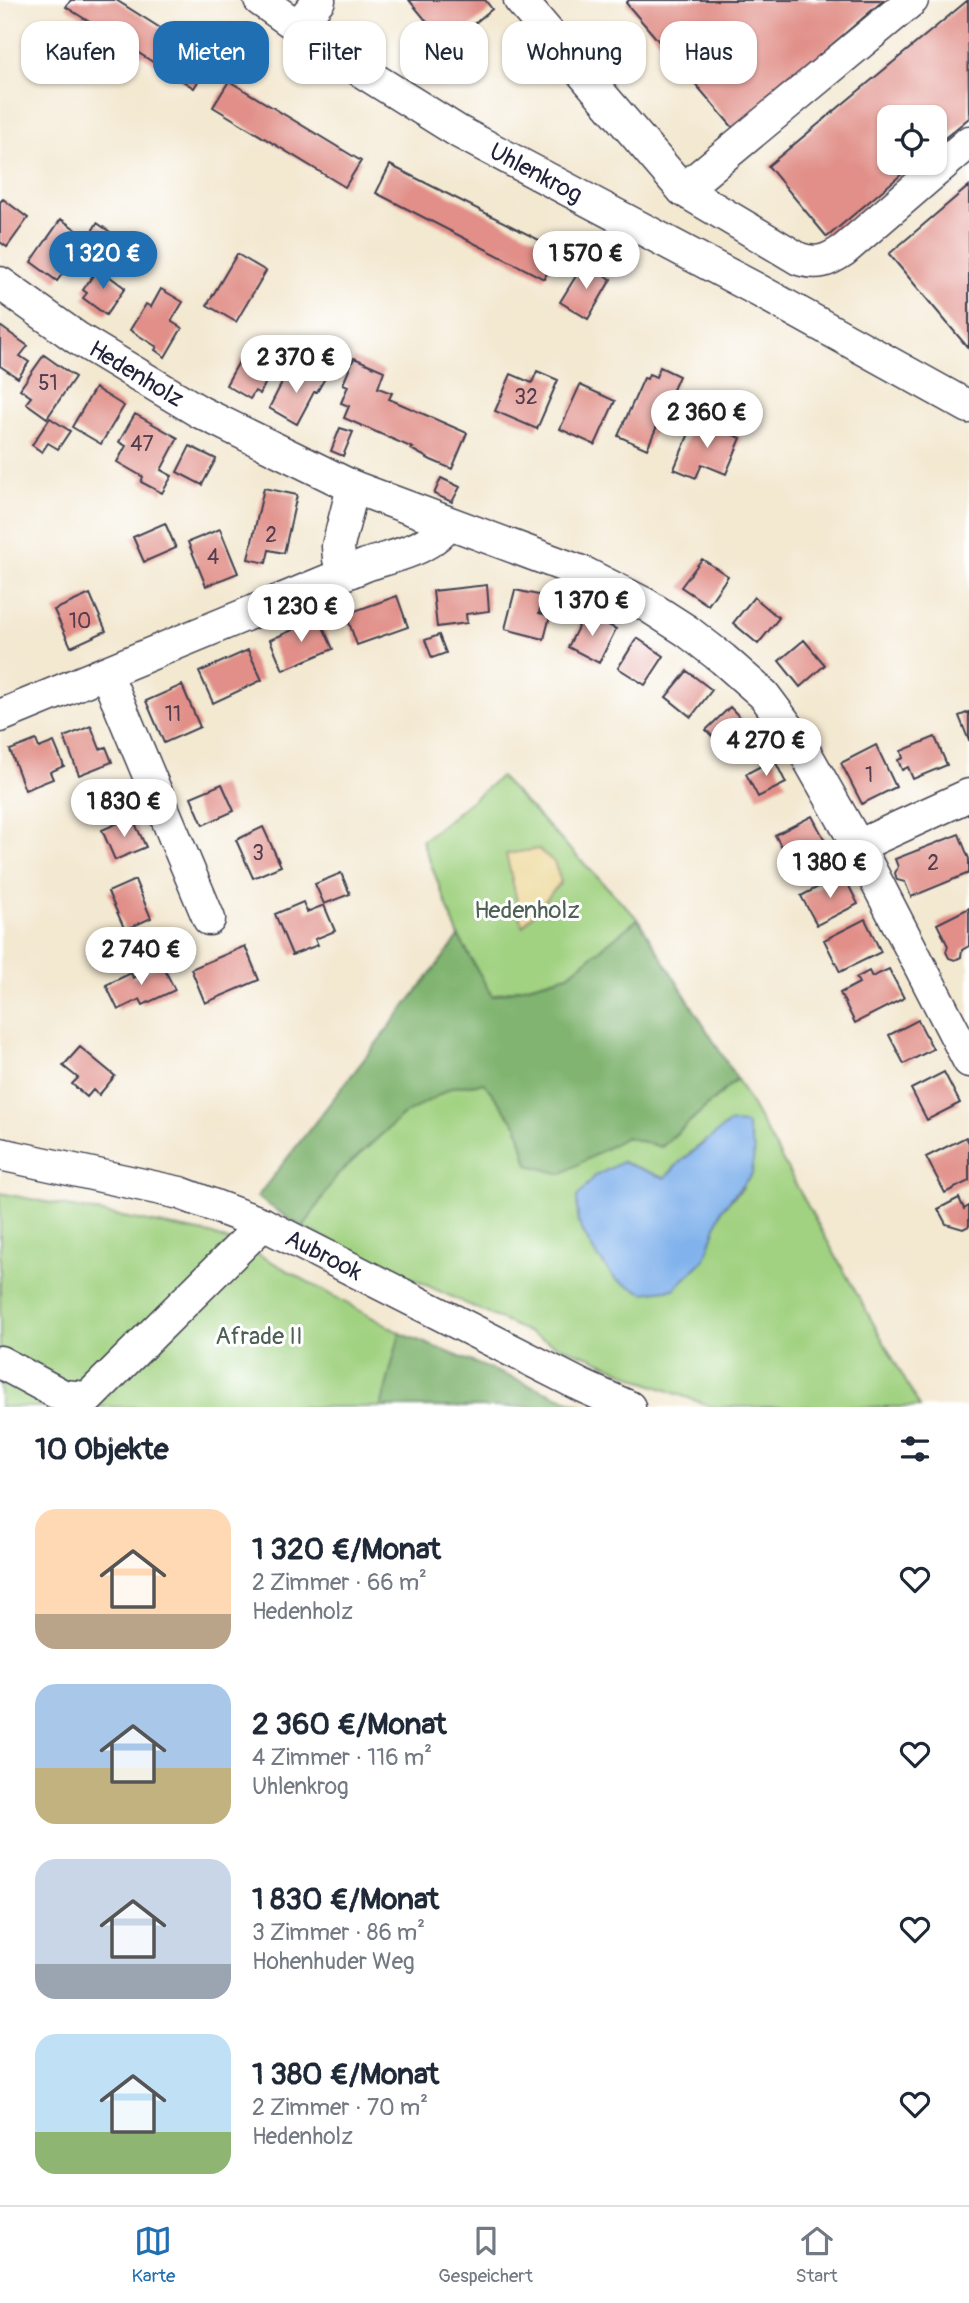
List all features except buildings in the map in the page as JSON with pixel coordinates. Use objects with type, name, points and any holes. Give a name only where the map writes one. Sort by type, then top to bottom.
[{"type":"street","name":"Uhlenkrog","points":[[260,0],[289,21]]},
{"type":"street","points":[[302,21],[319,0]]},
{"type":"street","points":[[520,0],[683,190],[799,259],[819,263],[830,260],[969,142]]},
{"type":"street","points":[[683,190],[912,0]]},
{"type":"street","name":"Uhlenkrog","points":[[385,84],[459,132],[754,288],[969,407]]},
{"type":"street","name":"Hedenholz","points":[[0,283],[77,338],[200,412],[353,487],[584,573],[645,604],[687,631],[723,659],[764,695],[799,742],[858,846],[969,1061]]},
{"type":"street","points":[[346,573],[338,546],[353,487]]},
{"type":"street","points":[[0,716],[346,573],[430,543],[448,523]]},
{"type":"street","points":[[106,673],[209,919]]},
{"type":"street","points":[[858,846],[969,794]]},
{"type":"street","name":"Aubrook","points":[[0,1154],[180,1193],[263,1224],[582,1386],[629,1407]]},
{"type":"street","points":[[0,1362],[63,1396],[89,1398],[263,1224]]},
{"type":"green space","name":"Hedenholz","points":[[500,777],[638,919],[568,975],[491,996],[459,937],[422,841]]},
{"type":"green space","points":[[638,919],[737,1079],[661,1147],[626,1137],[561,1174],[528,1165],[518,1127],[484,1083],[453,1087],[403,1115],[337,1175],[303,1228],[257,1197],[459,937],[492,996],[568,975]]},
{"type":"green space","points":[[737,1079],[920,1407],[713,1407],[558,1346],[303,1228],[337,1175],[403,1115],[453,1087],[484,1083],[518,1127],[528,1165],[584,1161],[626,1137],[662,1147]],"holes":[[[706,1140],[743,1188],[722,1209],[713,1232],[616,1280],[592,1249],[578,1222],[622,1162],[665,1178]]]},
{"type":"green space","name":"Afrade II","points":[[0,1193],[210,1234],[245,1247],[400,1333],[381,1407],[0,1407]]},
{"type":"green space","points":[[400,1333],[585,1407],[381,1407]]},
{"type":"sand","points":[[538,849],[554,862],[561,882],[523,926],[516,907],[506,854]]},
{"type":"water","points":[[729,1123],[746,1124],[754,1150],[752,1174],[722,1209],[705,1259],[674,1289],[644,1293],[616,1280],[592,1249],[578,1222],[577,1197],[595,1176],[622,1162],[665,1178],[680,1162]]}]
